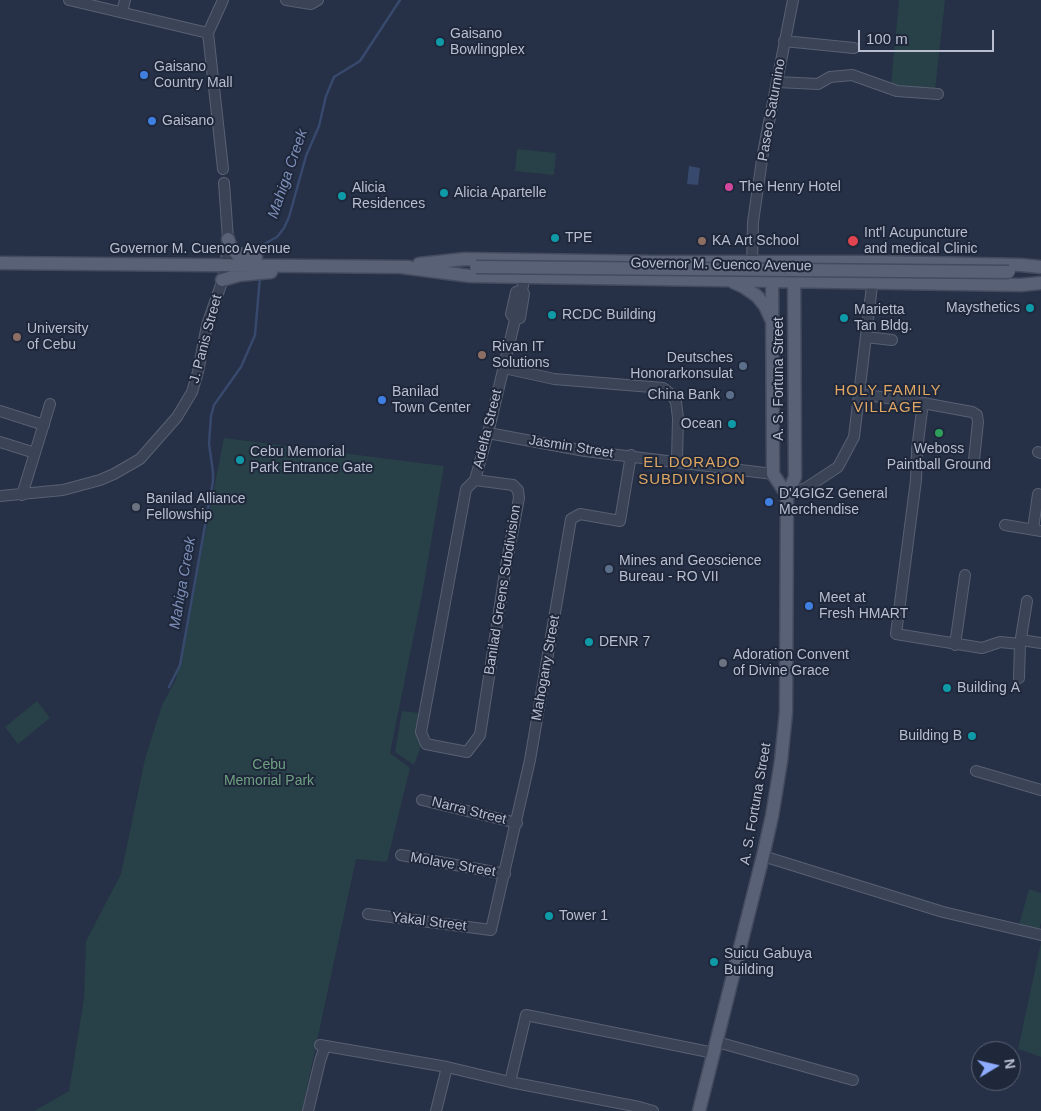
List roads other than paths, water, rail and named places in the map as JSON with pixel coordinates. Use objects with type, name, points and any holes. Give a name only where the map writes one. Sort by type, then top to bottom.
[{"type":"main road","points":[[222,280],[238,275],[250,265],[235,253],[228,239]]},
{"type":"main road","name":"Governor M. Cuenco Avenue","points":[[400,267],[465,259],[657,262],[875,262],[1020,265],[1041,268]]},
{"type":"main road","points":[[625,279],[626,261]]},
{"type":"main road","points":[[656,279],[660,276],[662,270],[657,262]]},
{"type":"main road","name":"A. S. Fortuna Street","points":[[772,262],[773,474]]},
{"type":"main road","name":"A. S. Fortuna Street","points":[[699,1111],[772,816],[786,712],[787,495],[794,477],[794,262]]},
{"type":"main road","points":[[836,262],[831,272],[836,282]]},
{"type":"main road","name":"Governor M. Cuenco Avenue","points":[[0,264],[286,264],[400,267],[1009,272],[1041,274]]},
{"type":"main road","points":[[286,264],[346,266]]},
{"type":"main road","name":"Governor M. Cuenco Avenue","points":[[400,267],[523,283],[625,279],[1021,285],[1041,283]]},
{"type":"main road","points":[[728,280],[744,287],[757,296],[765,306],[772,324]]},
{"type":"main road","points":[[773,474],[787,495]]},
{"type":"street","points":[[70,0],[208,33]]},
{"type":"street","points":[[122,12],[125,0]]},
{"type":"street","points":[[223,0],[208,33],[223,169]]},
{"type":"street","points":[[286,0],[311,4],[318,0]]},
{"type":"street","name":"Paseo Saturnino","points":[[752,281],[753,222],[763,153],[793,0]]},
{"type":"street","points":[[784,41],[854,48]]},
{"type":"street","points":[[777,82],[818,84],[830,77],[852,75],[897,92],[938,94]]},
{"type":"street","name":"J. Panis Street","points":[[0,496],[64,490],[114,474],[140,459],[177,417],[192,392],[207,325],[226,264],[228,239],[224,183]]},
{"type":"street","points":[[787,495],[806,488],[838,467],[854,437],[875,262]]},
{"type":"street","name":"Adelfa Street","points":[[475,480],[515,320],[511,314],[512,308],[516,292],[523,283]]},
{"type":"street","points":[[866,336],[892,340]]},
{"type":"street","points":[[504,368],[554,379],[663,388],[672,395],[676,402],[678,461]]},
{"type":"street","points":[[859,394],[972,412],[977,415],[978,422],[974,460]]},
{"type":"street","points":[[923,403],[917,450],[916,480],[896,634],[982,648],[1000,642],[1041,643]]},
{"type":"street","points":[[22,495],[50,404]]},
{"type":"street","points":[[0,411],[44,426]]},
{"type":"street","name":"Jasmin Street","points":[[488,434],[585,451],[631,455],[773,474]]},
{"type":"street","points":[[0,442],[35,453]]},
{"type":"street","name":"Mahogany Street","points":[[491,930],[530,760],[571,519],[580,514],[620,521],[631,455]]},
{"type":"street","name":"Banilad Greens Subdivision","points":[[475,480],[513,485],[518,490],[519,498],[506,566],[480,735],[467,752],[426,744],[420,732],[466,489],[475,480]]},
{"type":"street","points":[[1005,525],[1037,530],[1038,494]]},
{"type":"street","points":[[955,645],[966,575]]},
{"type":"street","points":[[1019,678],[1020,642],[1027,601]]},
{"type":"street","points":[[976,771],[1041,790]]},
{"type":"street","name":"Narra Street","points":[[422,800],[517,823]]},
{"type":"street","name":"Molave Street","points":[[401,855],[504,874]]},
{"type":"street","points":[[763,856],[943,912],[1041,936]]},
{"type":"street","name":"Yakal Street","points":[[368,914],[491,930]]},
{"type":"street","points":[[510,1082],[526,1015],[715,1048],[853,1080]]},
{"type":"street","points":[[308,1111],[322,1046],[447,1067],[510,1082],[653,1111]]},
{"type":"street","points":[[436,1111],[447,1067]]},
{"type":"water","points":[[689,166],[700,168],[698,185],[687,184]]},
{"type":"waterway","name":"Mahiga Creek","points":[[260,255],[262,245],[277,237],[289,217],[306,156],[319,126],[326,96],[334,77],[360,61],[400,0]]},
{"type":"waterway","name":"Mahiga Creek","points":[[169,687],[180,665],[213,481],[209,444],[211,416],[214,405],[241,367],[255,335],[260,277]]},
{"type":"place","name":"Gaisano Bowlingplex","points":[[440,42]]},
{"type":"place","name":"Gaisano Country Mall","points":[[144,75]]},
{"type":"place","name":"Gaisano","points":[[152,121]]},
{"type":"place","name":"The Henry Hotel","points":[[729,187]]},
{"type":"place","name":"Alicia Apartelle","points":[[444,193]]},
{"type":"place","name":"Alicia Residences","points":[[342,196]]},
{"type":"place","name":"TPE","points":[[555,238]]},
{"type":"place","name":"KA Art School","points":[[702,241]]},
{"type":"place","name":"Int'l Acupuncture and medical Clinic","points":[[853,241]]},
{"type":"place","name":"Maysthetics","points":[[1030,308]]},
{"type":"place","name":"RCDC Building","points":[[552,315]]},
{"type":"place","name":"Marietta Tan Bldg.","points":[[844,318]]},
{"type":"place","name":"University of Cebu","points":[[17,337]]},
{"type":"place","name":"Rivan IT Solutions","points":[[482,355]]},
{"type":"place","name":"Deutsches Honorarkonsulat","points":[[743,366]]},
{"type":"place","name":"China Bank","points":[[730,395]]},
{"type":"place","name":"Banilad Town Center","points":[[382,400]]},
{"type":"place","name":"Ocean","points":[[732,424]]},
{"type":"place","name":"Weboss Paintball Ground","points":[[939,433]]},
{"type":"place","name":"Cebu Memorial Park Entrance Gate","points":[[240,460]]},
{"type":"place","name":"D'4GIGZ General Merchendise","points":[[769,502]]},
{"type":"place","name":"Banilad Alliance Fellowship","points":[[136,507]]},
{"type":"place","name":"Mines and Geoscience Bureau - RO VII","points":[[609,569]]},
{"type":"place","name":"Meet at Fresh HMART","points":[[809,606]]},
{"type":"place","name":"DENR 7","points":[[589,642]]},
{"type":"place","name":"Adoration Convent of Divine Grace","points":[[723,663]]},
{"type":"place","name":"Building A","points":[[947,688]]},
{"type":"place","name":"Building B","points":[[972,736]]},
{"type":"place","name":"Tower 1","points":[[549,916]]},
{"type":"place","name":"Suicu Gabuya Building","points":[[714,962]]},
{"type":"district","name":"HOLY FAMILY VILLAGE","points":[[888,400]]},
{"type":"district","name":"EL DORADO SUBDIVISION","points":[[692,472]]},
{"type":"park label","name":"Cebu Memorial Park","points":[[269,774]]}]
